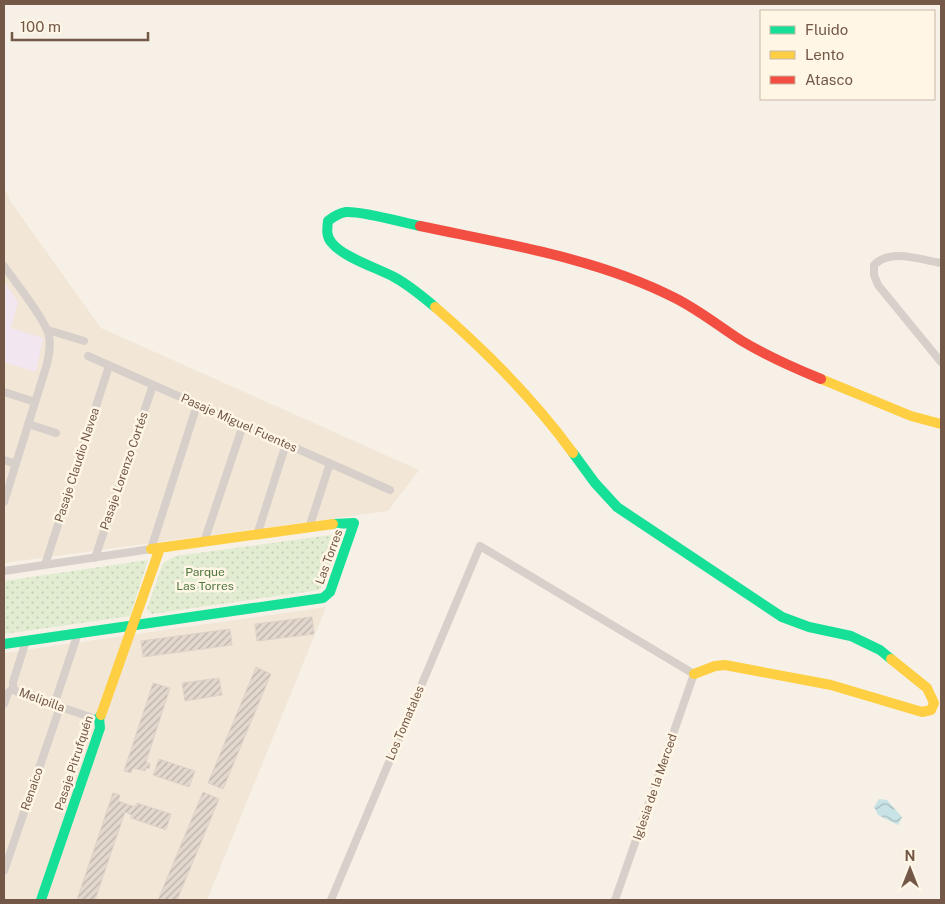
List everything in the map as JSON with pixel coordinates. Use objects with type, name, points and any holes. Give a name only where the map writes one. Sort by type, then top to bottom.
[{"type":"street","points":[[694,674],[715,666],[725,665],[831,685],[922,712],[931,710],[934,703],[927,688],[880,650],[851,636],[809,626],[782,617],[617,507],[595,483],[563,439],[510,377],[477,343],[414,289],[334,247],[326,233],[328,221],[336,213],[358,213],[539,251],[619,274],[676,298],[744,342],[788,365],[911,416],[941,424]]},
{"type":"street","points":[[941,264],[893,256],[881,258],[874,265],[874,276],[878,285],[941,362]]},
{"type":"street","points":[[4,266],[49,334],[49,354],[4,502]]},
{"type":"street","points":[[49,334],[84,341]]},
{"type":"street","name":"Pasaje Miguel Fuentes","points":[[88,356],[390,490]]},
{"type":"street","name":"Pasaje Claudio Navea","points":[[45,565],[109,366]]},
{"type":"street","name":"Pasaje Lorenzo Cortés","points":[[95,558],[153,385]]},
{"type":"street","points":[[4,392],[35,402]]},
{"type":"street","name":"Pasaje Pitrufquén","points":[[41,900],[100,728],[99,718],[103,713],[134,626],[197,404]]},
{"type":"street","points":[[28,424],[56,433]]},
{"type":"street","points":[[204,542],[243,425]]},
{"type":"street","points":[[257,535],[286,444]]},
{"type":"street","points":[[4,460],[16,464]]},
{"type":"street","points":[[309,528],[330,463]]},
{"type":"street","name":"Las Torres","points":[[4,571],[204,542],[354,523],[330,592],[324,598],[4,644]]},
{"type":"street","name":"Los Tomatales","points":[[331,900],[480,546],[694,674]]},
{"type":"street","name":"Renaico","points":[[4,871],[57,706],[78,633]]},
{"type":"street","points":[[4,704],[7,695],[13,688],[13,682],[26,641]]},
{"type":"street","name":"Iglesia de la Merced","points":[[615,900],[694,674]]},
{"type":"street","name":"Melipilla","points":[[13,688],[17,692],[57,706],[93,718],[99,718]]},
{"type":"shaded area","points":[[4,187],[11,202],[101,328],[419,470],[388,511],[4,563]]},
{"type":"shaded area","points":[[4,281],[18,302],[11,328],[43,338],[36,372],[4,362]]},
{"type":"shaded area","points":[[326,607],[207,900],[4,900],[4,653]]},
{"type":"green space","name":"Parque Las Torres","points":[[339,534],[341,537],[324,585],[319,590],[152,614],[147,609],[163,563],[176,556]]},
{"type":"green space","name":"Parque Las Torres","points":[[148,560],[130,616],[4,634],[4,581]]},
{"type":"water","points":[[879,799],[887,800],[902,817],[898,825],[878,815],[874,807]]},
{"type":"building","points":[[312,617],[314,634],[257,641],[255,624]]},
{"type":"building","points":[[230,629],[232,645],[143,657],[141,641]]},
{"type":"building","points":[[256,667],[271,674],[223,789],[208,783]]},
{"type":"building","points":[[219,678],[222,695],[185,701],[182,683]]},
{"type":"building","points":[[153,683],[170,688],[146,762],[150,764],[149,769],[146,768],[145,771],[133,768],[131,773],[124,771]]},
{"type":"building","points":[[159,759],[195,771],[189,787],[153,775]]},
{"type":"building","points":[[203,792],[219,799],[177,900],[158,900]]},
{"type":"building","points":[[113,793],[120,795],[118,801],[135,807],[137,803],[171,814],[166,830],[131,818],[132,815],[125,812],[95,900],[77,900]]},
{"type":"traffic: fast","points":[[420,226],[372,215],[346,212],[336,215],[328,221],[327,233],[330,241],[344,253],[400,280],[435,307]]},
{"type":"traffic: fast","points":[[573,453],[595,483],[617,507],[782,617],[809,627],[851,636],[880,650],[891,659]]},
{"type":"traffic: fast","points":[[4,644],[323,598],[330,592],[354,523],[333,524]]},
{"type":"traffic: fast","points":[[41,900],[100,728],[99,718],[101,715]]},
{"type":"traffic: slow","points":[[435,307],[508,376],[542,413],[573,453]]},
{"type":"traffic: slow","points":[[821,379],[911,416],[941,424]]},
{"type":"traffic: slow","points":[[151,549],[333,524]]},
{"type":"traffic: slow","points":[[101,715],[160,548]]},
{"type":"traffic: slow","points":[[694,674],[715,666],[725,665],[831,685],[922,712],[931,710],[934,703],[927,688],[891,659]]},
{"type":"traffic: jam","points":[[420,226],[517,246],[614,272],[675,298],[761,352],[821,379]]}]
